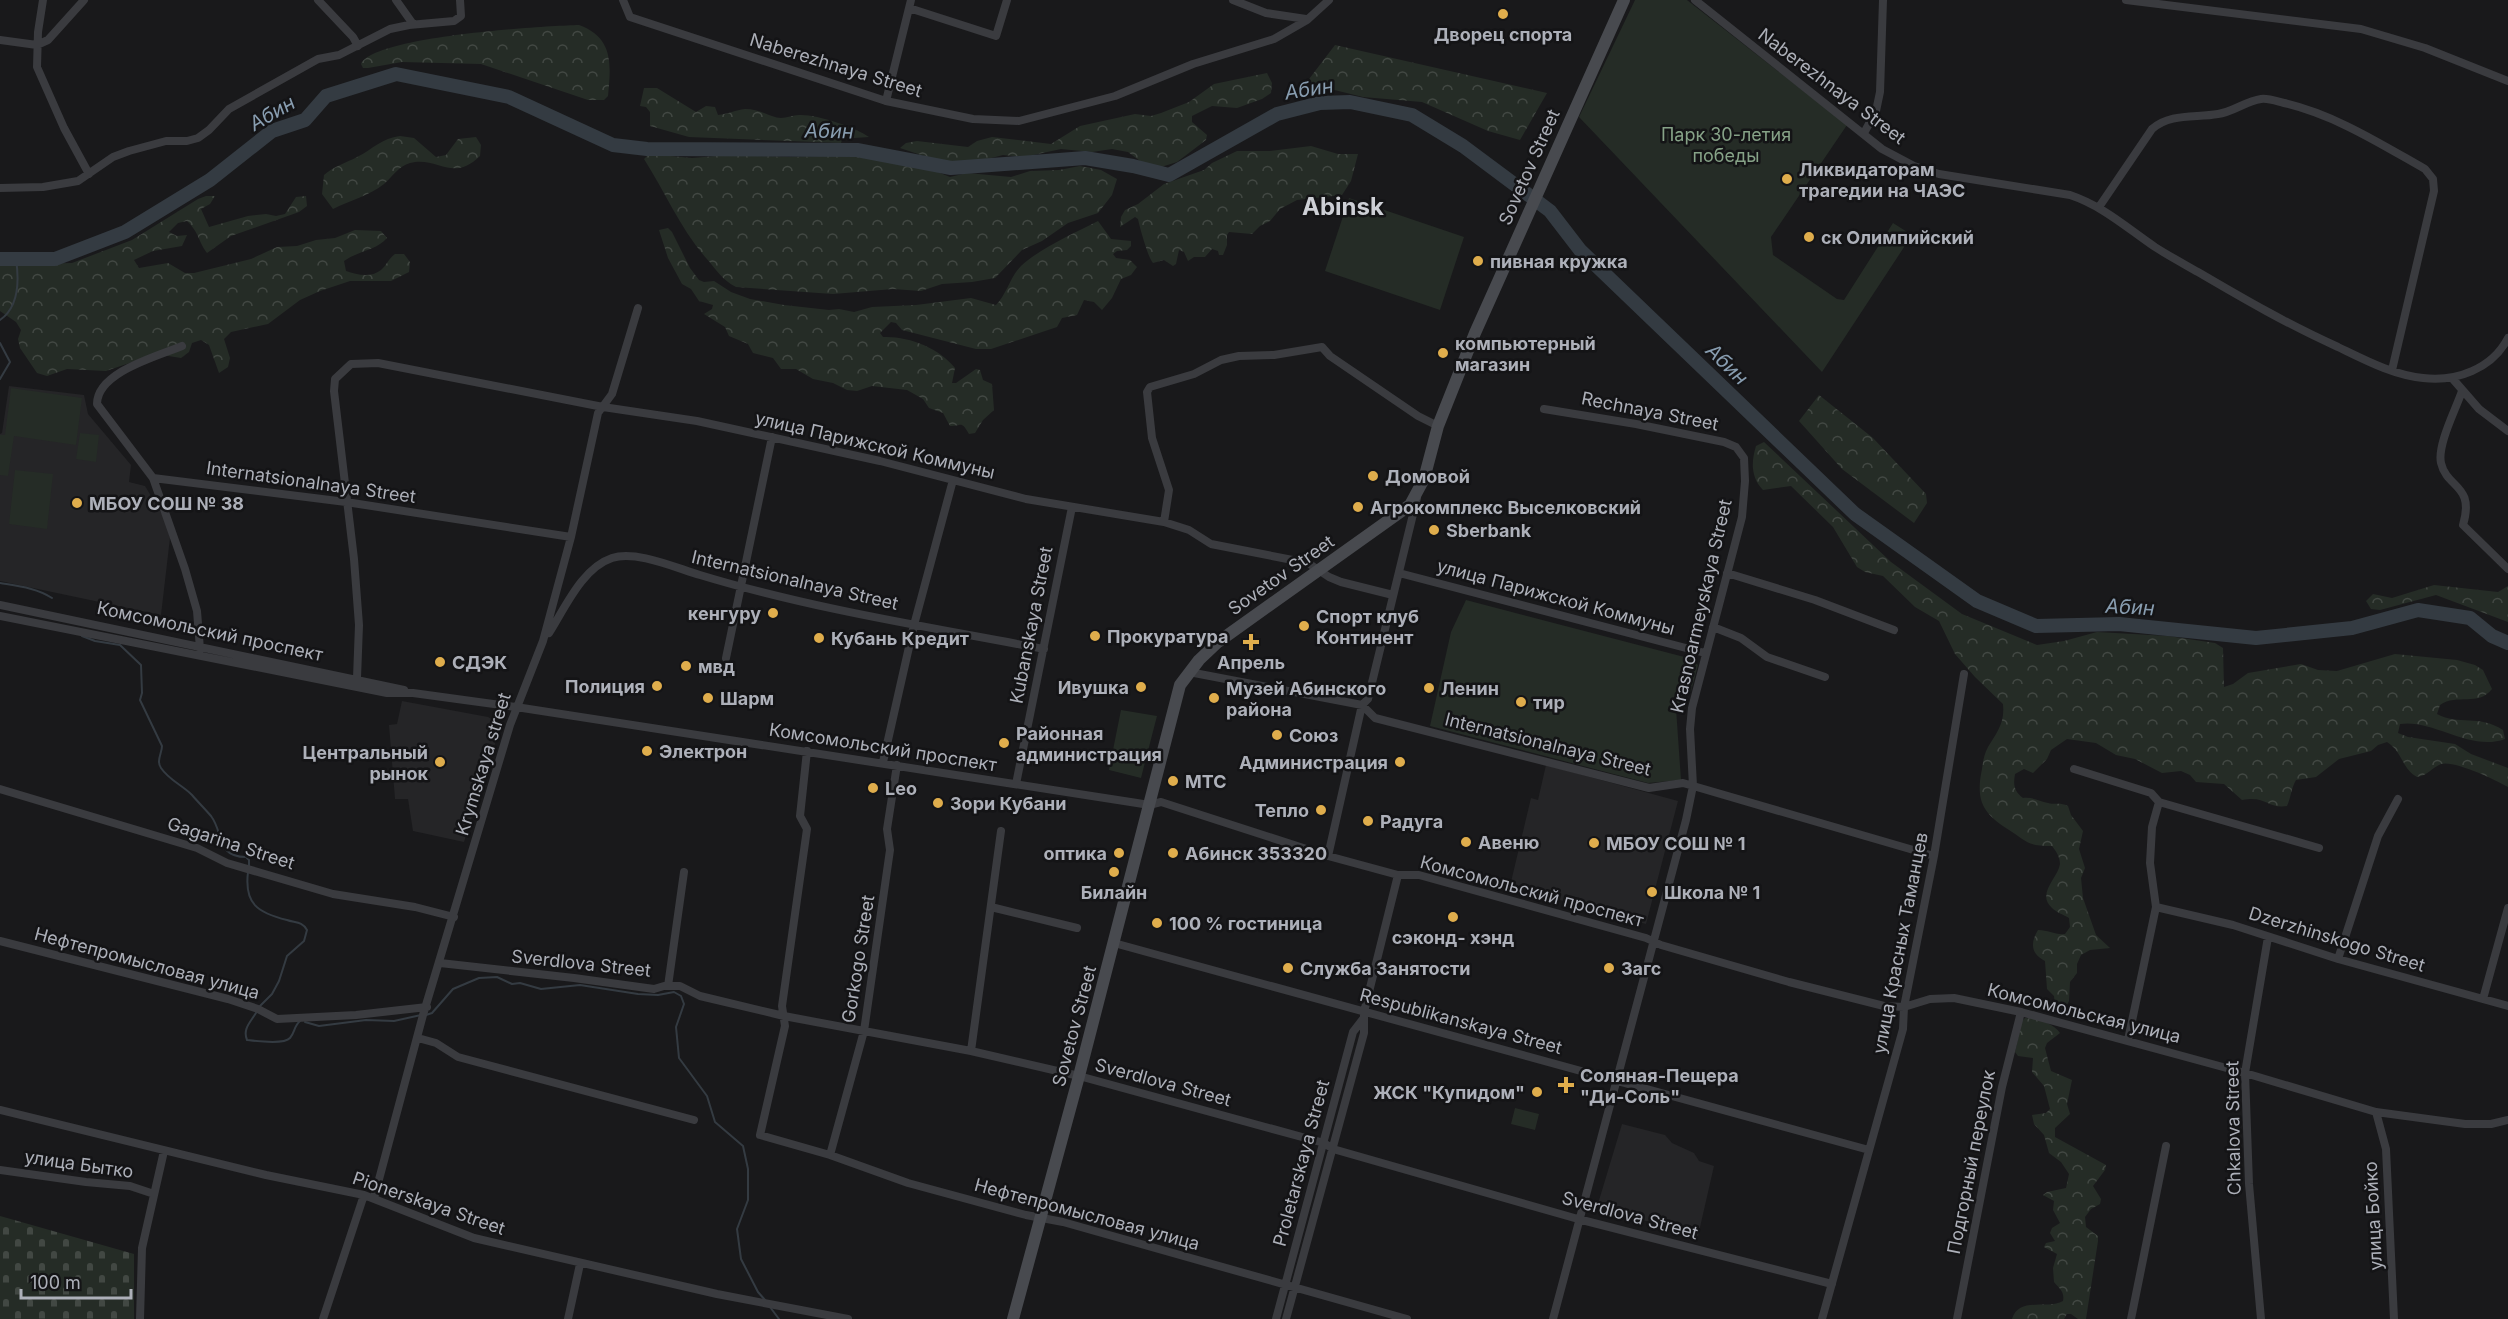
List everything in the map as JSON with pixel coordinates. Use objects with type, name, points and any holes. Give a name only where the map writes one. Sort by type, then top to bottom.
[{"type":"main road","name":"Sovetov Street","points":[[1012,1319],[1079,1076],[1180,686],[1189,672],[1218,642],[1243,622],[1405,510],[1418,492],[1424,479],[1438,426],[1522,225],[1624,0]]},
{"type":"street","points":[[43,0],[37,45],[37,67],[64,128],[89,174]]},
{"type":"street","points":[[0,40],[37,45],[48,40],[84,0]]},
{"type":"street","points":[[318,0],[358,46]]},
{"type":"street","points":[[396,0],[413,24]]},
{"type":"street","points":[[0,188],[43,187],[78,181],[113,157],[129,151],[166,141],[187,141],[198,138],[229,109],[318,59],[339,54],[390,29],[413,24],[454,21],[461,16],[460,0]]},
{"type":"street","name":"Naberezhnaya Street","points":[[623,0],[630,17],[886,101],[973,119],[1019,121],[1115,96],[1193,64],[1274,39],[1307,20],[1329,0]]},
{"type":"street","points":[[886,101],[910,4],[996,36],[1007,0]]},
{"type":"street","points":[[1233,0],[1266,13],[1307,20]]},
{"type":"street","name":"Naberezhnaya Street","points":[[1695,0],[1882,149],[1920,169],[2070,195],[2099,207],[2156,248],[2272,316],[2392,370],[2424,378],[2452,378]]},
{"type":"street","points":[[1864,133],[1876,111],[1880,92],[1883,0]]},
{"type":"street","points":[[2126,0],[2361,29],[2406,42],[2508,81]]},
{"type":"street","points":[[2099,207],[2152,129],[2170,118],[2224,113],[2254,100],[2265,99],[2302,108],[2348,125],[2425,169],[2433,179],[2434,190],[2392,370]]},
{"type":"street","name":"Krymskaya street","points":[[374,1198],[427,1006],[516,707],[543,641],[571,537],[598,413],[612,394],[638,308]]},
{"type":"street","points":[[2508,341],[2492,359],[2478,368],[2452,378],[2479,410],[2508,431]]},
{"type":"street","points":[[182,346],[114,375],[97,398],[97,404],[102,414],[153,478],[197,611],[200,651]]},
{"type":"street","points":[[1164,522],[1169,490],[1152,438],[1147,392],[1150,387],[1194,374],[1221,360],[1239,356],[1274,355],[1322,347],[1330,356],[1418,416],[1438,426]]},
{"type":"street","name":"улица Парижской Коммуны","points":[[346,502],[334,391],[335,379],[351,364],[378,363],[603,407],[696,421],[772,437],[1026,499],[1164,522],[1189,530],[1211,544],[1308,563],[1341,582],[1393,595]]},
{"type":"street","points":[[2462,391],[2442,446],[2440,461],[2462,492],[2466,505],[2463,525],[2508,568]]},
{"type":"street","name":"Rechnaya Street","points":[[1544,409],[1636,424],[1724,442],[1736,447],[1744,458]]},
{"type":"street","points":[[726,658],[772,437]]},
{"type":"street","name":"Krasnoarmeyskaya Street","points":[[1553,1319],[1693,786],[1690,729],[1692,708],[1742,517],[1744,458]]},
{"type":"street","name":"Internatsionalnaya Street","points":[[153,478],[346,502],[571,537]]},
{"type":"street","points":[[883,762],[914,625],[952,480]]},
{"type":"street","points":[[1328,856],[1362,705],[1368,699],[1418,492]]},
{"type":"street","points":[[346,502],[359,625],[357,678]]},
{"type":"street","name":"Kubanskaya Street","points":[[1016,784],[1072,507]]},
{"type":"street","name":"Internatsionalnaya Street","points":[[543,641],[586,576],[602,563],[625,555],[742,588],[914,625],[1044,649]]},
{"type":"street","name":"улица Парижской Коммуны","points":[[1399,573],[1705,653]]},
{"type":"street","points":[[1727,573],[1815,600],[1894,630]]},
{"type":"street","name":"Комсомольский проспект","points":[[0,605],[387,693],[413,693]]},
{"type":"street","name":"Комсомольский проспект","points":[[0,616],[357,678],[413,693],[883,762],[1149,805],[1161,802],[1328,856],[1398,875],[1419,875],[1654,941]]},
{"type":"street","points":[[1713,627],[1742,638],[1767,657],[1825,676]]},
{"type":"street","name":"Internatsionalnaya Street","points":[[1189,672],[1362,705],[1376,718],[1649,788],[1683,783],[1934,856]]},
{"type":"street","name":"улица Красных Таманцев","points":[[1822,1319],[1903,1029],[1904,1007],[1934,856],[1964,674]]},
{"type":"street","points":[[784,1016],[782,1006],[807,829],[800,816],[807,751]]},
{"type":"street","name":"Gorkogo Street","points":[[830,1155],[864,1031],[890,850],[887,829],[897,765]]},
{"type":"street","points":[[2074,770],[2151,793],[2159,802],[2319,848]]},
{"type":"street","name":"Gagarina Street","points":[[0,789],[197,848],[227,863],[333,894],[415,907],[454,917]]},
{"type":"street","points":[[2338,959],[2378,836],[2398,800]]},
{"type":"street","points":[[2128,1040],[2156,907],[2150,863],[2152,827],[2159,802]]},
{"type":"street","points":[[971,1051],[1001,831]]},
{"type":"street","points":[[668,986],[684,872]]},
{"type":"street","name":"Proletarskaya Street","points":[[1276,1319],[1353,1032],[1363,1015],[1398,875]]},
{"type":"street","points":[[991,907],[1077,928]]},
{"type":"street","name":"Dzerzhinskogo Street","points":[[2156,907],[2233,925],[2338,959],[2508,1006]]},
{"type":"street","points":[[2483,999],[2508,908]]},
{"type":"street","name":"Chkalova Street","points":[[2261,1319],[2249,1184],[2244,1073],[2268,937]]},
{"type":"street","name":"Нефтепромысловая улица","points":[[0,940],[228,999],[258,1009],[277,1019],[356,1015],[427,1006]]},
{"type":"street","name":"Комсомольская улица","points":[[1654,941],[1789,982],[1884,1006],[1904,1007],[1930,999],[1954,998],[2021,1012],[2128,1040],[2376,1112],[2465,1124],[2491,1124],[2508,1120]]},
{"type":"street","name":"Respublikanskaya Street","points":[[1114,943],[1363,1015],[1869,1150]]},
{"type":"street","name":"Sverdlova Street","points":[[440,963],[454,967],[574,978],[654,989],[680,986],[700,996],[784,1016],[971,1051],[1079,1076],[1324,1143],[1333,1149],[1578,1219],[1832,1284]]},
{"type":"street","name":"Подгорный переулок","points":[[1957,1319],[2002,1087],[2021,1012]]},
{"type":"street","name":"Proletarskaya Street","points":[[1286,1319],[1364,1033],[1363,1015]]},
{"type":"street","name":"Нефтепромысловая улица","points":[[784,1016],[785,1026],[760,1135],[830,1155],[908,1183],[1040,1217],[1407,1319]]},
{"type":"street","points":[[418,1038],[436,1043],[458,1057],[694,1120]]},
{"type":"street","name":"Pionerskaya Street","points":[[0,1110],[266,1175],[364,1195],[455,1233],[579,1264],[848,1319]]},
{"type":"street","name":"улица Бойко","points":[[2376,1112],[2386,1149],[2394,1319]]},
{"type":"street","points":[[2131,1319],[2166,1146]]},
{"type":"street","points":[[140,1319],[142,1248],[164,1151]]},
{"type":"street","name":"улица Бытко","points":[[0,1170],[130,1186],[154,1194]]},
{"type":"street","points":[[324,1315],[364,1195]]},
{"type":"street","points":[[568,1319],[579,1264]]},
{"type":"shaded area","name":"МБОУ СОШ № 38","points":[[9,386],[84,395],[88,414],[131,465],[129,482],[145,486],[165,519],[170,538],[161,615],[0,581],[0,434]]},
{"type":"shaded area","name":"Центральный рынок","points":[[402,701],[488,717],[501,725],[464,842],[413,831],[408,799],[395,799],[389,725],[397,724]]},
{"type":"shaded area","name":"МБОУ СОШ № 1","points":[[1546,765],[1678,801],[1646,924],[1510,886],[1531,798],[1538,800]]},
{"type":"shaded area","points":[[1622,1124],[1665,1135],[1672,1143],[1694,1153],[1699,1161],[1714,1166],[1698,1236],[1597,1207]]},
{"type":"green space","name":"Парк 30-летия победы","points":[[1635,0],[1687,0],[1847,125],[1771,237],[1773,255],[1837,299],[1844,300],[1893,223],[1912,235],[1822,372],[1579,117]]},
{"type":"green space","points":[[579,25],[599,37],[608,54],[609,85],[608,96],[604,100],[588,100],[481,64],[402,62],[363,68],[361,64],[373,54],[396,46],[426,40],[498,30]]},
{"type":"green space","points":[[1335,45],[1547,93],[1520,140],[1488,131],[1422,102],[1363,97],[1306,83]]},
{"type":"green space","points":[[1267,73],[1272,83],[1271,93],[1262,99],[1237,108],[1212,106],[1192,116],[1192,122],[1207,135],[1206,140],[1177,162],[1161,167],[1144,164],[1128,152],[1112,149],[1092,152],[1061,149],[1024,157],[1003,155],[972,163],[936,160],[900,148],[906,143],[917,141],[968,147],[977,141],[992,137],[1051,144],[1080,126],[1135,114],[1151,116],[1189,102],[1214,84]]},
{"type":"green space","points":[[644,88],[657,88],[696,112],[706,106],[715,107],[718,115],[745,109],[781,118],[806,115],[835,122],[869,137],[854,138],[844,133],[841,143],[689,137],[650,126],[650,112],[646,107],[640,106]]},
{"type":"green space","points":[[400,136],[414,138],[436,157],[446,155],[458,139],[476,137],[481,145],[480,156],[461,168],[420,162],[406,164],[378,188],[333,209],[322,194],[324,175],[383,141]]},
{"type":"green space","points":[[1311,146],[1338,154],[1358,154],[1351,181],[1342,195],[1297,200],[1280,209],[1270,221],[1260,226],[1252,234],[1229,232],[1223,255],[1219,255],[1218,251],[1212,249],[1205,257],[1194,257],[1188,261],[1184,252],[1179,250],[1176,264],[1173,266],[1164,260],[1153,263],[1138,219],[1135,217],[1120,227],[1121,217],[1125,210],[1138,204],[1164,184],[1204,170],[1212,163],[1237,151],[1270,151]]},
{"type":"green space","points":[[649,154],[692,158],[728,155],[789,157],[853,155],[910,161],[950,177],[967,173],[1011,177],[1030,171],[1059,170],[1080,166],[1101,170],[1117,179],[1112,195],[1098,213],[1068,223],[1042,241],[1022,250],[995,278],[942,284],[921,291],[893,289],[833,294],[736,287],[727,281],[680,222],[644,159]]},
{"type":"green space","points":[[206,196],[215,196],[210,204],[201,209],[209,227],[248,216],[285,214],[296,197],[306,196],[307,206],[299,212],[231,236],[207,253],[187,221],[178,223],[169,232],[177,236],[187,235],[182,246],[153,251],[134,260],[139,268],[168,263],[185,273],[194,273],[251,259],[277,247],[297,246],[316,240],[335,238],[355,230],[381,231],[387,238],[378,245],[344,261],[346,271],[359,275],[377,273],[395,254],[404,254],[410,262],[409,272],[391,281],[350,281],[320,291],[300,300],[268,324],[231,332],[224,339],[230,358],[228,367],[219,373],[209,345],[201,340],[192,343],[189,352],[181,358],[156,354],[106,371],[67,369],[47,376],[37,373],[20,348],[18,339],[21,330],[16,322],[0,311],[0,265],[72,263],[132,240]]},
{"type":"green space","points":[[1349,198],[1464,237],[1440,310],[1325,271]]},
{"type":"green space","points":[[1098,221],[1111,239],[1131,241],[1131,246],[1127,250],[1113,254],[1116,258],[1130,260],[1137,267],[1131,275],[1121,279],[1112,298],[1102,310],[1094,302],[1084,300],[1077,315],[1062,318],[1057,327],[991,349],[976,349],[902,330],[896,323],[891,322],[880,333],[883,337],[913,341],[941,355],[955,368],[952,383],[956,383],[976,369],[980,370],[983,380],[992,384],[994,410],[983,420],[975,433],[969,434],[963,425],[950,426],[943,413],[929,408],[923,399],[907,390],[872,386],[857,391],[847,390],[833,383],[813,379],[796,369],[781,369],[773,358],[753,353],[748,344],[729,336],[725,327],[704,314],[712,309],[713,305],[699,301],[691,289],[682,284],[668,258],[659,230],[668,228],[672,232],[690,268],[699,280],[714,281],[731,292],[750,299],[854,312],[872,307],[916,305],[971,298],[996,305],[1017,270],[1029,259]]},
{"type":"green space","points":[[11,388],[82,398],[76,445],[14,436],[8,476],[0,475],[0,435],[5,435]]},
{"type":"green space","points":[[1819,395],[1873,438],[1926,494],[1927,503],[1914,523],[1842,469],[1799,421]]},
{"type":"green space","points":[[80,433],[99,435],[96,462],[76,459]]},
{"type":"green space","points":[[1764,442],[1891,562],[1962,614],[2037,645],[2064,641],[2097,632],[2168,636],[2215,643],[2223,648],[2224,687],[2233,684],[2248,673],[2301,664],[2318,670],[2337,671],[2395,654],[2457,660],[2475,665],[2483,670],[2492,689],[2474,699],[2453,700],[2440,705],[2437,714],[2453,719],[2494,725],[2503,730],[2505,739],[2492,742],[2465,739],[2413,724],[2400,724],[2398,733],[2408,737],[2455,744],[2471,754],[2508,768],[2508,787],[2475,771],[2447,764],[2441,764],[2417,777],[2412,774],[2396,750],[2387,742],[2371,751],[2339,759],[2316,777],[2296,780],[2287,806],[2275,806],[2257,799],[2242,800],[2224,784],[2196,782],[2190,775],[2181,771],[2162,773],[2135,759],[2116,755],[2096,743],[2067,739],[2051,750],[2047,759],[2033,773],[2024,769],[2015,774],[2015,788],[2023,798],[2068,806],[2071,815],[2083,831],[2079,849],[2085,868],[2081,878],[2083,898],[2096,935],[2110,948],[2090,950],[2081,955],[2077,964],[2077,973],[2070,982],[2069,1001],[2064,1010],[2055,1006],[2054,996],[2047,989],[2045,961],[2037,955],[2033,944],[2038,930],[2065,934],[2070,927],[2069,918],[2052,908],[2046,897],[2060,864],[2059,857],[2052,846],[2027,842],[1998,822],[1986,810],[1980,796],[1984,758],[2002,722],[2003,704],[1955,654],[1939,621],[1915,607],[1883,576],[1865,572],[1857,567],[1833,527],[1791,486],[1763,490],[1754,475],[1753,458],[1756,446]]},
{"type":"green space","points":[[15,470],[53,474],[47,529],[9,524]]},
{"type":"green space","points":[[2434,585],[2498,592],[2508,586],[2508,622],[2436,595],[2380,610],[2371,609],[2366,601],[2373,594],[2392,598]]},
{"type":"green space","points":[[1466,600],[1692,659],[1698,665],[1691,691],[1676,708],[1681,780],[1648,783],[1430,726],[1451,632]]},
{"type":"green space","points":[[1121,710],[1157,716],[1141,778],[1109,770]]},
{"type":"green space","points":[[2025,1018],[2044,1022],[2053,1026],[2060,1033],[2047,1043],[2045,1048],[2051,1071],[2072,1080],[2067,1104],[2070,1114],[2055,1128],[2055,1137],[2106,1165],[2093,1186],[2101,1199],[2100,1204],[2091,1209],[2085,1217],[2086,1227],[2098,1236],[2086,1319],[2078,1319],[2067,1314],[2064,1319],[2012,1319],[2021,1308],[2063,1301],[2060,1288],[2054,1282],[2053,1268],[2057,1254],[2044,1247],[2046,1243],[2055,1241],[2050,1233],[2052,1228],[2060,1223],[2053,1210],[2054,1201],[2043,1195],[2066,1188],[2069,1174],[2061,1162],[2049,1153],[2044,1135],[2034,1124],[2032,1115],[2046,1113],[2050,1109],[2044,1086],[2032,1072],[2033,1058],[2018,1056],[2015,1052],[2022,1021]]},
{"type":"green space","points":[[1515,1108],[1539,1114],[1535,1130],[1511,1124]]},
{"type":"green space","points":[[0,1216],[134,1254],[134,1319],[0,1319]]},
{"type":"waterway","name":"Абин","points":[[0,259],[55,259],[125,232],[210,180],[272,131],[305,120],[326,96],[396,74],[509,97],[613,145],[647,149],[857,150],[951,168],[1085,158],[1169,175],[1277,114],[1320,103],[1350,102],[1412,115],[1463,146],[1550,211],[1580,250],[1855,514],[1977,601],[2036,626],[2119,624],[2256,638],[2352,628],[2418,610],[2470,618],[2492,636],[2508,643]]},
{"type":"waterway","points":[[0,320],[11,308],[14,300],[17,284],[16,259]]},
{"type":"waterway","points":[[0,343],[10,362],[0,379]]},
{"type":"waterway","points":[[0,583],[34,590],[52,598]]},
{"type":"waterway","points":[[82,636],[95,641],[120,645],[141,665],[140,700],[162,746],[159,760],[161,768],[192,795],[211,816],[225,849],[236,856],[246,857],[249,860],[249,867]]},
{"type":"waterway","points":[[248,872],[248,892],[255,905],[268,914],[301,924],[307,930],[304,941],[287,956],[272,994],[260,1006]]},
{"type":"waterway","points":[[426,1015],[432,1013],[453,989],[479,978],[497,977],[512,984],[520,983],[541,989],[580,985],[638,994],[658,995],[674,992],[681,996],[684,1004],[676,1027],[679,1058],[707,1096],[715,1122],[743,1146],[748,1169],[748,1200],[737,1229],[741,1259],[758,1292],[765,1300]]},
{"type":"waterway","points":[[257,1011],[247,1028],[247,1040],[270,1042],[287,1040],[292,1036],[300,1021]]},
{"type":"waterway","points":[[305,1022],[319,1026],[366,1020],[394,1021],[421,1015]]},
{"type":"waterway","points":[[770,1307],[779,1319]]},
{"type":"place","name":"Дворец спорта","points":[[1503,14]]},
{"type":"place","name":"Ликвидаторам трагедии на ЧАЭС","points":[[1787,179]]},
{"type":"place","name":"ск Олимпийский","points":[[1809,237]]},
{"type":"place","name":"пивная кружка","points":[[1478,261]]},
{"type":"place","name":"компьютерный магазин","points":[[1443,353]]},
{"type":"place","name":"Домовой","points":[[1373,476]]},
{"type":"place","name":"МБОУ СОШ № 38","points":[[77,503]]},
{"type":"place","name":"Агрокомплекс Выселковский","points":[[1358,507]]},
{"type":"place","name":"Sberbank","points":[[1434,530]]},
{"type":"place","name":"кенгуру","points":[[773,613]]},
{"type":"place","name":"Спорт клуб Континент","points":[[1304,626]]},
{"type":"place","name":"Прокуратура","points":[[1095,636]]},
{"type":"place","name":"Кубань Кредит","points":[[819,638]]},
{"type":"place","name":"Апрель","points":[[1251,642]]},
{"type":"place","name":"СДЭК","points":[[440,662]]},
{"type":"place","name":"мвд","points":[[686,666]]},
{"type":"place","name":"Полиция","points":[[657,686]]},
{"type":"place","name":"Ивушка","points":[[1141,687]]},
{"type":"place","name":"Ленин","points":[[1429,688]]},
{"type":"place","name":"Шарм","points":[[708,698]]},
{"type":"place","name":"Музей Абинского района","points":[[1214,698]]},
{"type":"place","name":"тир","points":[[1521,702]]},
{"type":"place","name":"Союз","points":[[1277,735]]},
{"type":"place","name":"Районная администрация","points":[[1004,743]]},
{"type":"place","name":"Электрон","points":[[647,751]]},
{"type":"place","name":"Центральный рынок","points":[[440,762]]},
{"type":"place","name":"Администрация","points":[[1400,762]]},
{"type":"place","name":"МТС","points":[[1173,781]]},
{"type":"place","name":"Leo","points":[[873,788]]},
{"type":"place","name":"Зори Кубани","points":[[938,803]]},
{"type":"place","name":"Тепло","points":[[1321,810]]},
{"type":"place","name":"Радуга","points":[[1368,821]]},
{"type":"place","name":"Авеню","points":[[1466,842]]},
{"type":"place","name":"МБОУ СОШ № 1","points":[[1594,843]]},
{"type":"place","name":"оптика","points":[[1119,853]]},
{"type":"place","name":"Абинск 353320","points":[[1173,853]]},
{"type":"place","name":"Билайн","points":[[1114,872]]},
{"type":"place","name":"Школа № 1","points":[[1652,892]]},
{"type":"place","name":"сэконд- хэнд","points":[[1453,917]]},
{"type":"place","name":"100 % гостиница","points":[[1157,923]]},
{"type":"place","name":"Служба Занятости","points":[[1288,968]]},
{"type":"place","name":"Загс","points":[[1609,968]]},
{"type":"place","name":"Соляная-Пещера \"Ди-Соль\"","points":[[1566,1085]]},
{"type":"place","name":"ЖСК \"Купидом\"","points":[[1537,1092]]},
{"type":"district","name":"Abinsk","points":[[1343,206]]}]
